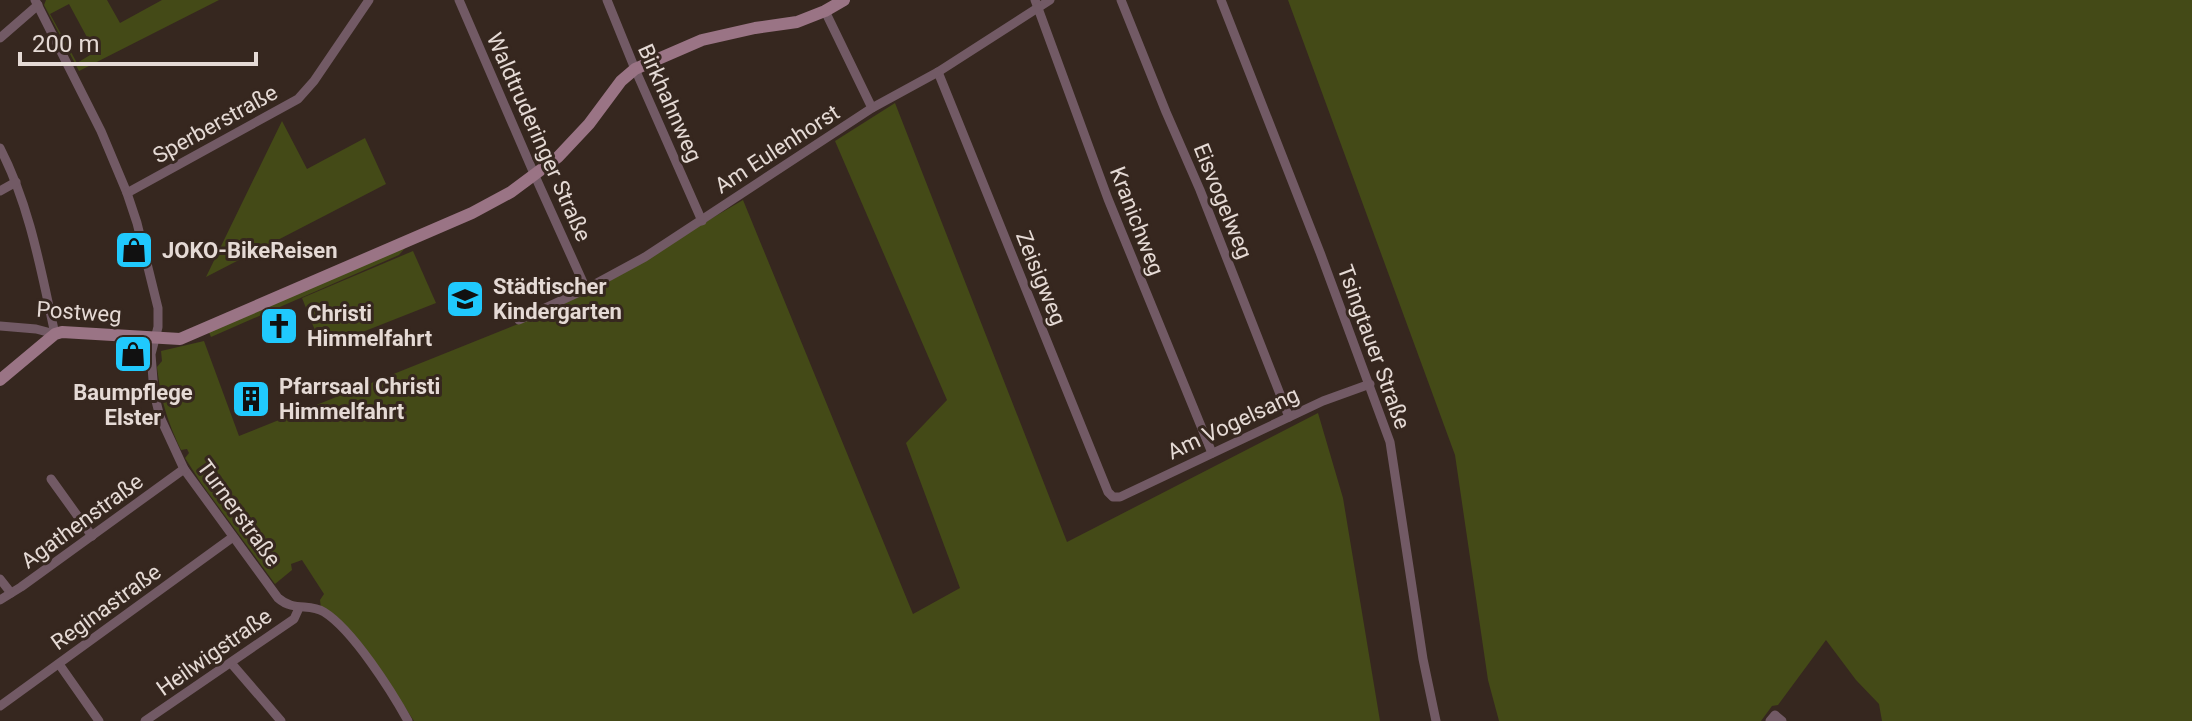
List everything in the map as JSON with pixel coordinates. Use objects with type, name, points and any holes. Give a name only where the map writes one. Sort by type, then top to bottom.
[{"type":"street","name":"Sperberstraße","points":[[127,193],[298,99],[314,81],[369,0]]},
{"type":"street","name":"Waldtruderinger Straße","points":[[459,0],[586,289]]},
{"type":"street","name":"Birkhahnweg","points":[[607,0],[702,221]]},
{"type":"street","points":[[635,69],[702,40],[784,25],[812,17],[844,0]]},
{"type":"street","name":"Am Eulenhorst","points":[[519,320],[645,257],[872,108],[938,72],[1036,4],[1050,0]]},
{"type":"street","name":"Eisvogelweg","points":[[1121,0],[1289,417]]},
{"type":"street","name":"Tsingtauer Straße","points":[[1221,0],[1390,442],[1423,659],[1436,721]]},
{"type":"street","name":"Turnerstraße","points":[[36,2],[99,128],[137,223],[158,308],[158,327],[151,354],[154,393],[160,417],[184,469],[278,598],[299,608],[321,610],[343,629],[390,689],[408,721]]},
{"type":"street","points":[[0,38],[36,2]]},
{"type":"street","name":"Kranichweg","points":[[1036,4],[1108,199],[1212,453]]},
{"type":"street","points":[[825,11],[872,108]]},
{"type":"street","name":"Postweg","points":[[0,326],[55,334],[70,331],[180,339],[200,331],[498,200],[558,157],[589,124],[621,81],[635,69]]},
{"type":"street","name":"Zeisigweg","points":[[938,72],[1108,492],[1113,497]]},
{"type":"street","points":[[0,148],[16,182],[40,265],[55,334],[0,380]]},
{"type":"street","points":[[0,191],[16,182]]},
{"type":"street","name":"Am Vogelsang","points":[[1113,497],[1120,497],[1323,401],[1370,384]]},
{"type":"street","name":"Agathenstraße","points":[[0,600],[184,469]]},
{"type":"street","points":[[51,479],[92,536]]},
{"type":"street","name":"Reginastraße","points":[[0,706],[233,537]]},
{"type":"street","points":[[0,579],[11,593]]},
{"type":"street","name":"Heilwigstraße","points":[[145,721],[294,619],[299,608]]},
{"type":"street","points":[[231,663],[281,721]]},
{"type":"street","points":[[59,664],[99,721]]},
{"type":"green space","points":[[46,0],[107,0],[120,23],[162,0],[219,0],[79,71],[44,5]],"holes":[[[69,4],[95,52],[77,63],[50,14]]]},
{"type":"green space","points":[[1288,0],[2192,0],[2192,721],[1882,721],[1879,704],[1856,680],[1826,640],[1778,705],[1772,706],[1761,721],[1499,721],[1488,680],[1455,455]]},
{"type":"green space","points":[[895,103],[1067,542],[1318,413],[1343,498],[1380,721],[414,721],[378,667],[321,608],[320,600],[324,594],[302,560],[291,564],[292,570],[275,584],[201,483],[185,458],[189,453],[187,449],[181,450],[160,390],[157,367],[162,361],[161,351],[204,341],[239,436],[523,322],[589,290],[743,200],[913,614],[960,588],[906,443],[947,400],[835,141]]},
{"type":"green space","points":[[282,121],[307,169],[365,138],[386,184],[206,277]]},
{"type":"green space","points":[[406,247],[399,255],[211,337],[207,328]]},
{"type":"green space","points":[[413,251],[436,303],[322,348],[302,298]]},
{"type":"place","name":"JOKO-BikeReisen","points":[[134,250]]},
{"type":"place","name":"Städtischer Kindergarten","points":[[465,299]]},
{"type":"place","name":"Christi Himmelfahrt","points":[[279,326]]},
{"type":"place","name":"Baumpflege Elster","points":[[133,354]]},
{"type":"place","name":"Pfarrsaal Christi Himmelfahrt","points":[[251,399]]}]
